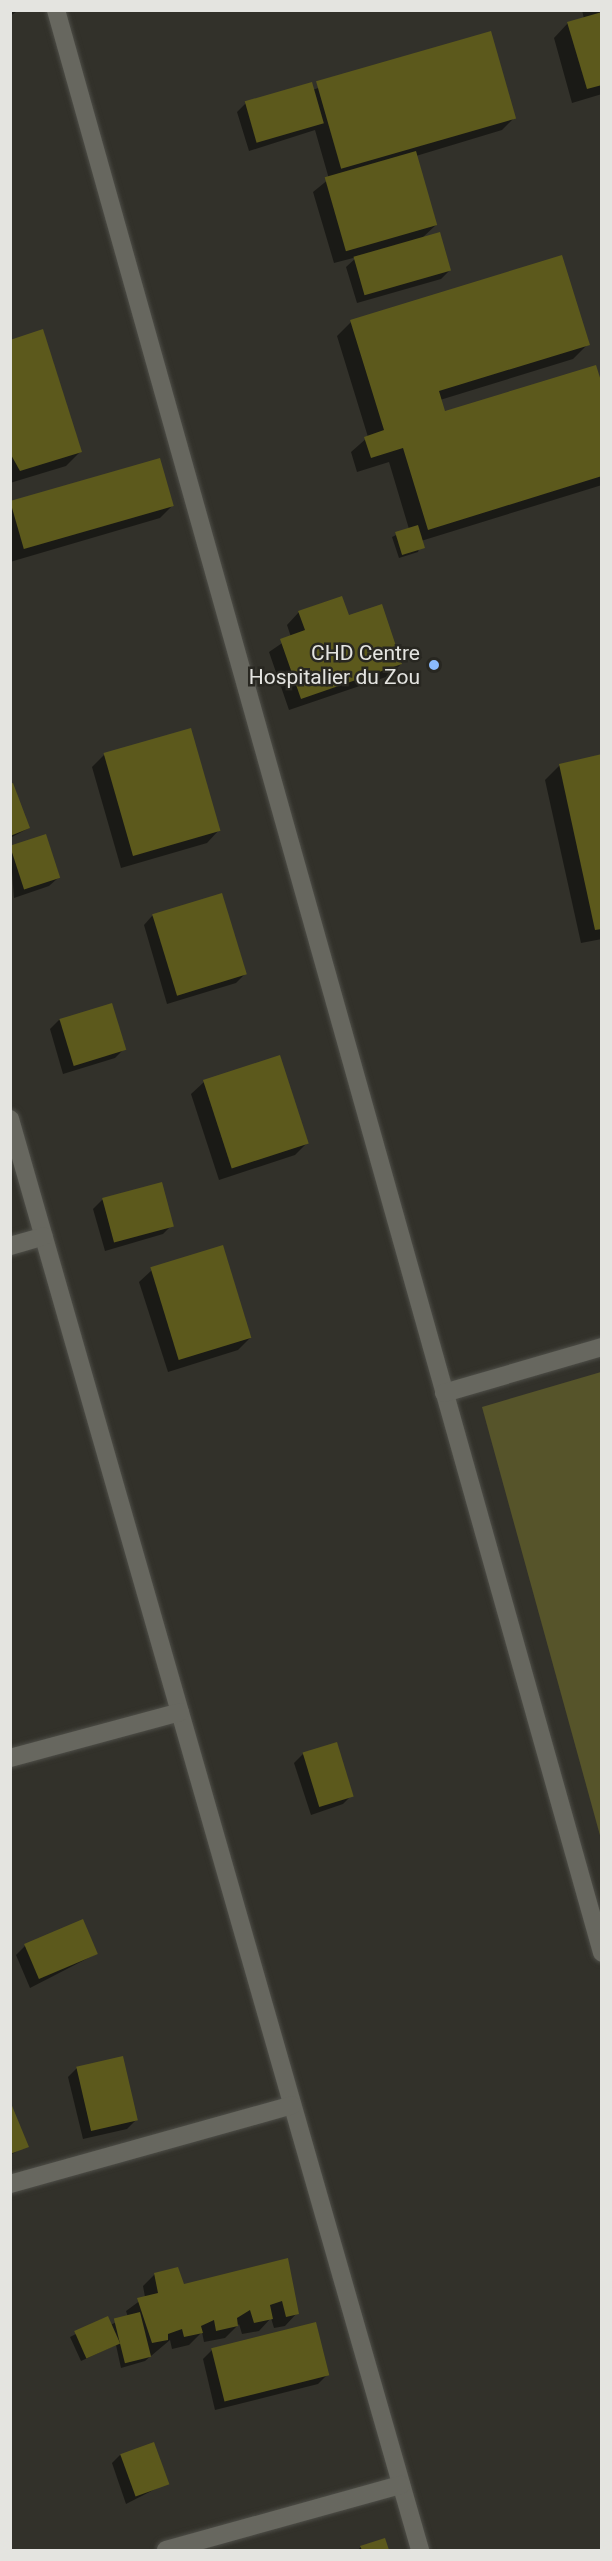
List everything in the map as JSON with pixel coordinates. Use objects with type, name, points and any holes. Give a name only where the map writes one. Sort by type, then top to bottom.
[{"type":"street","points":[[56,10],[602,1953]]},
{"type":"street","points":[[10,1119],[420,2550]]},
{"type":"street","points":[[10,1246],[44,1236]]},
{"type":"street","points":[[444,1393],[602,1347]]},
{"type":"street","points":[[10,1758],[180,1712]]},
{"type":"street","points":[[10,2184],[292,2105]]},
{"type":"street","points":[[166,2550],[401,2485]]},
{"type":"shaded area","points":[[602,1372],[601,1839],[482,1407]]},
{"type":"building","points":[[602,12],[602,85],[587,89],[567,22]]},
{"type":"building","points":[[491,31],[516,118],[341,169],[316,81]]},
{"type":"building","points":[[312,82],[324,123],[257,143],[245,101]]},
{"type":"building","points":[[416,151],[437,225],[346,251],[325,177]]},
{"type":"building","points":[[440,232],[451,270],[365,295],[353,257]]},
{"type":"building","points":[[562,255],[590,345],[439,391],[445,411],[596,365],[602,384],[602,476],[428,530],[403,448],[371,458],[364,437],[384,430],[350,320]]},
{"type":"building","points":[[43,329],[82,452],[20,471],[10,453],[10,340]]},
{"type":"building","points":[[160,458],[174,506],[24,549],[10,501]]},
{"type":"building","points":[[418,525],[425,548],[402,555],[395,532]]},
{"type":"building","points":[[342,596],[349,615],[382,604],[402,664],[301,699],[280,639],[305,630],[298,611]]},
{"type":"building","points":[[191,728],[220,831],[133,856],[104,753]]},
{"type":"building","points":[[602,754],[602,929],[595,930],[559,764]]},
{"type":"building","points":[[13,783],[30,828],[10,836],[10,784]]},
{"type":"building","points":[[46,834],[60,878],[24,889],[10,846]]},
{"type":"building","points":[[222,893],[247,974],[177,996],[152,914]]},
{"type":"building","points":[[112,1003],[126,1050],[74,1066],[59,1019]]},
{"type":"building","points":[[280,1055],[309,1143],[232,1168],[203,1080]]},
{"type":"building","points":[[162,1182],[174,1226],[114,1242],[102,1198]]},
{"type":"building","points":[[223,1245],[251,1338],[179,1360],[150,1267]]},
{"type":"building","points":[[337,1742],[354,1797],[319,1807],[303,1753]]},
{"type":"building","points":[[83,1919],[98,1954],[39,1979],[24,1944]]},
{"type":"building","points":[[123,2056],[138,2120],[91,2131],[76,2067]]},
{"type":"building","points":[[10,2101],[29,2147],[10,2154]]},
{"type":"building","points":[[288,2258],[299,2314],[286,2317],[282,2301],[270,2305],[273,2319],[254,2323],[250,2310],[237,2318],[238,2326],[216,2331],[214,2320],[201,2326],[203,2333],[184,2337],[182,2329],[168,2334],[168,2340],[152,2343],[137,2298],[158,2293],[154,2273],[178,2267],[184,2284]]},
{"type":"building","points":[[140,2312],[151,2357],[125,2363],[114,2319]]},
{"type":"building","points":[[108,2316],[120,2343],[86,2358],[74,2331]]},
{"type":"building","points":[[316,2322],[329,2375],[225,2401],[211,2348]]},
{"type":"building","points":[[154,2442],[169,2484],[136,2497],[120,2454]]},
{"type":"building","points":[[385,2538],[389,2550],[362,2550],[360,2546]]},
{"type":"place","name":"CHD Centre Hospitalier du Zou","points":[[434,665]]}]
